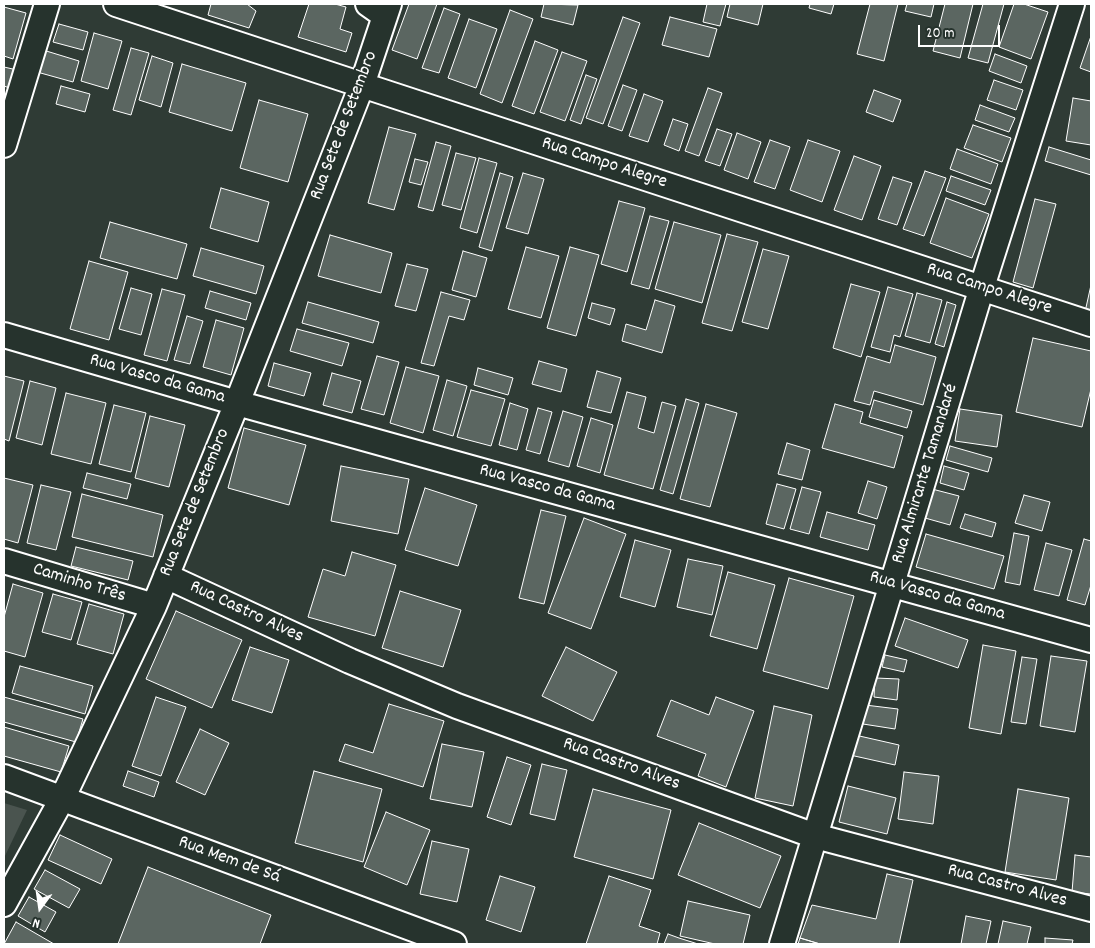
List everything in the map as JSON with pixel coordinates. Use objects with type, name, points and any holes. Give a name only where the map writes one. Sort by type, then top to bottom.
[{"type":"street","points":[[4,145],[47,4]]},
{"type":"street","name":"Rua Campo Alegre","points":[[116,4],[1091,324]]},
{"type":"street","name":"Rua Almirante Tamandaré","points":[[782,944],[982,287],[1072,4]]},
{"type":"street","name":"Rua Sete de Setembro","points":[[4,904],[62,800],[154,606],[237,403],[362,85],[381,8]]},
{"type":"street","name":"Rua Vasco da Gama","points":[[4,335],[237,403],[1091,640]]},
{"type":"street","name":"Caminho Três","points":[[4,561],[154,606]]},
{"type":"street","name":"Rua Castro Alves","points":[[166,576],[350,661],[458,706],[815,836],[1091,909]]},
{"type":"street","name":"Rua Mem de Sá","points":[[4,778],[454,944]]},
{"type":"shaded area","points":[[4,803],[27,810],[4,858]]},
{"type":"building","points":[[211,4],[247,4],[256,11],[249,28],[208,15]]},
{"type":"building","points":[[309,4],[335,4],[346,7],[340,29],[352,33],[346,52],[298,37]]},
{"type":"building","points":[[409,4],[437,4],[417,59],[392,50]]},
{"type":"building","points":[[544,4],[578,5],[573,25],[541,17]]},
{"type":"building","points":[[707,4],[726,4],[720,26],[703,22]]},
{"type":"building","points":[[730,4],[763,4],[758,25],[727,17]]},
{"type":"building","points":[[810,4],[834,4],[831,14],[809,8]]},
{"type":"building","points":[[870,4],[898,4],[884,61],[857,54]]},
{"type":"building","points":[[907,4],[934,4],[931,17],[905,11]]},
{"type":"building","points":[[945,4],[973,4],[960,58],[933,51]]},
{"type":"building","points":[[983,4],[1004,4],[988,63],[968,58]]},
{"type":"building","points":[[1014,4],[1024,4],[1048,12],[1031,59],[999,47]]},
{"type":"building","points":[[4,7],[26,13],[13,59],[4,56]]},
{"type":"building","points":[[444,8],[460,14],[439,73],[422,68]]},
{"type":"building","points":[[510,10],[533,19],[502,103],[480,94]]},
{"type":"building","points":[[623,17],[640,23],[603,124],[586,118]]},
{"type":"building","points":[[670,17],[717,29],[709,57],[662,45]]},
{"type":"building","points":[[469,19],[497,29],[476,88],[448,78]]},
{"type":"building","points":[[59,24],[88,32],[83,50],[53,42]]},
{"type":"building","points":[[94,33],[122,41],[108,89],[81,81]]},
{"type":"building","points":[[1091,36],[1091,72],[1080,68]]},
{"type":"building","points":[[535,41],[558,50],[534,114],[512,106]]},
{"type":"building","points":[[131,48],[149,53],[131,115],[113,110]]},
{"type":"building","points":[[43,50],[79,61],[73,82],[37,72]]},
{"type":"building","points":[[562,52],[587,61],[565,121],[540,112]]},
{"type":"building","points":[[995,54],[1027,66],[1021,83],[989,71]]},
{"type":"building","points":[[152,56],[173,63],[161,107],[139,100]]},
{"type":"building","points":[[182,64],[246,83],[232,131],[169,112]]},
{"type":"building","points":[[4,67],[17,70],[12,89],[4,86]]},
{"type":"building","points":[[586,75],[597,79],[581,124],[570,120]]},
{"type":"building","points":[[994,80],[1023,90],[1016,110],[987,100]]},
{"type":"building","points":[[623,85],[637,90],[622,131],[608,126]]},
{"type":"building","points":[[61,86],[90,94],[85,112],[56,104]]},
{"type":"building","points":[[708,88],[722,93],[699,156],[685,151]]},
{"type":"building","points":[[874,90],[901,100],[893,122],[866,112]]},
{"type":"building","points":[[644,94],[663,101],[648,142],[629,136]]},
{"type":"building","points":[[1073,98],[1091,101],[1091,145],[1066,141]]},
{"type":"building","points":[[259,100],[308,114],[288,182],[240,168]]},
{"type":"building","points":[[980,105],[1015,118],[1009,132],[975,120]]},
{"type":"building","points":[[673,119],[688,124],[679,151],[664,145]]},
{"type":"building","points":[[973,125],[1011,138],[1002,162],[964,148]]},
{"type":"building","points":[[389,127],[416,134],[394,210],[368,203]]},
{"type":"building","points":[[717,129],[732,134],[720,166],[705,161]]},
{"type":"building","points":[[737,133],[761,142],[748,179],[724,170]]},
{"type":"building","points":[[770,140],[790,147],[775,189],[754,182]]},
{"type":"building","points":[[808,140],[840,151],[822,202],[790,190]]},
{"type":"building","points":[[436,142],[451,146],[433,211],[418,207]]},
{"type":"building","points":[[1049,147],[1091,160],[1091,175],[1045,161]]},
{"type":"building","points":[[957,149],[998,164],[991,184],[950,169]]},
{"type":"building","points":[[456,153],[476,158],[461,210],[442,205]]},
{"type":"building","points":[[854,156],[881,166],[862,220],[834,210]]},
{"type":"building","points":[[479,158],[497,163],[477,233],[460,228]]},
{"type":"building","points":[[415,159],[428,162],[421,185],[409,182]]},
{"type":"building","points":[[925,171],[946,178],[924,236],[903,229]]},
{"type":"building","points":[[500,173],[513,177],[492,251],[479,247]]},
{"type":"building","points":[[523,173],[544,179],[528,234],[506,228]]},
{"type":"building","points":[[951,176],[991,190],[985,205],[946,191]]},
{"type":"building","points":[[893,177],[912,183],[897,225],[878,219]]},
{"type":"building","points":[[221,188],[269,202],[258,242],[210,228]]},
{"type":"building","points":[[946,198],[989,214],[972,258],[930,243]]},
{"type":"building","points":[[1035,199],[1056,204],[1033,288],[1013,282]]},
{"type":"building","points":[[619,201],[645,208],[627,272],[601,264]]},
{"type":"building","points":[[650,216],[669,221],[649,289],[631,284]]},
{"type":"building","points":[[110,222],[187,244],[177,279],[100,258]]},
{"type":"building","points":[[674,222],[721,235],[702,303],[655,289]]},
{"type":"building","points":[[727,234],[758,242],[732,331],[702,323]]},
{"type":"building","points":[[330,235],[392,253],[381,293],[318,276]]},
{"type":"building","points":[[526,247],[559,256],[541,318],[508,309]]},
{"type":"building","points":[[570,247],[599,255],[576,336],[547,328]]},
{"type":"building","points":[[201,248],[264,266],[256,294],[193,276]]},
{"type":"building","points":[[763,249],[789,256],[768,329],[742,322]]},
{"type":"building","points":[[463,251],[487,258],[476,297],[452,290]]},
{"type":"building","points":[[89,261],[128,272],[109,340],[70,329]]},
{"type":"building","points":[[407,264],[428,269],[416,311],[395,306]]},
{"type":"building","points":[[851,284],[880,292],[861,357],[833,348]]},
{"type":"building","points":[[1091,285],[1091,314],[1085,312]]},
{"type":"building","points":[[888,287],[913,294],[900,337],[894,335],[890,352],[871,347]]},
{"type":"building","points":[[131,288],[152,294],[141,335],[119,329]]},
{"type":"building","points":[[162,289],[185,295],[167,361],[144,355]]},
{"type":"building","points":[[210,291],[251,303],[246,320],[205,308]]},
{"type":"building","points":[[441,292],[470,300],[464,320],[449,316],[434,366],[421,363]]},
{"type":"building","points":[[917,293],[942,300],[930,343],[905,336]]},
{"type":"building","points":[[655,300],[675,306],[662,353],[622,341],[626,324],[646,330]]},
{"type":"building","points":[[308,302],[379,322],[373,343],[302,323]]},
{"type":"building","points":[[947,302],[956,305],[944,347],[935,344]]},
{"type":"building","points":[[592,303],[615,309],[610,325],[588,318]]},
{"type":"building","points":[[187,316],[203,321],[190,364],[174,360]]},
{"type":"building","points":[[216,320],[244,328],[231,375],[203,367]]},
{"type":"building","points":[[297,329],[349,343],[342,366],[290,351]]},
{"type":"building","points":[[1033,338],[1091,351],[1091,389],[1082,427],[1016,412]]},
{"type":"building","points":[[895,345],[936,357],[923,405],[874,391],[870,405],[854,401],[867,356],[890,363]]},
{"type":"building","points":[[377,356],[399,362],[384,415],[361,409]]},
{"type":"building","points":[[539,361],[567,369],[561,392],[532,384]]},
{"type":"building","points":[[274,363],[311,373],[304,396],[268,386]]},
{"type":"building","points":[[406,367],[439,376],[423,433],[390,423]]},
{"type":"building","points":[[478,368],[513,378],[508,395],[474,385]]},
{"type":"building","points":[[597,371],[621,378],[611,413],[587,407]]},
{"type":"building","points":[[332,373],[361,381],[352,413],[323,405]]},
{"type":"building","points":[[4,376],[24,381],[9,441],[4,439]]},
{"type":"building","points":[[447,380],[467,386],[453,436],[433,430]]},
{"type":"building","points":[[30,381],[56,388],[42,445],[16,438]]},
{"type":"building","points":[[471,390],[505,399],[491,446],[457,437]]},
{"type":"building","points":[[627,392],[646,397],[638,428],[654,433],[662,402],[676,406],[653,489],[604,475]]},
{"type":"building","points":[[66,393],[106,403],[91,464],[51,454]]},
{"type":"building","points":[[686,399],[699,403],[673,494],[660,490]]},
{"type":"building","points":[[874,400],[912,411],[907,428],[869,417]]},
{"type":"building","points":[[510,403],[528,409],[517,450],[499,445]]},
{"type":"building","points":[[706,404],[737,413],[710,507],[680,499]]},
{"type":"building","points":[[835,404],[863,412],[860,423],[903,436],[894,468],[822,448]]},
{"type":"building","points":[[114,405],[146,413],[131,472],[99,464]]},
{"type":"building","points":[[538,408],[552,412],[540,454],[526,450]]},
{"type":"building","points":[[960,409],[1002,415],[997,447],[955,441]]},
{"type":"building","points":[[563,411],[583,417],[569,467],[548,461]]},
{"type":"building","points":[[150,416],[185,425],[169,487],[135,478]]},
{"type":"building","points":[[591,418],[613,425],[600,473],[577,466]]},
{"type":"building","points":[[244,428],[306,445],[289,505],[228,488]]},
{"type":"building","points":[[787,443],[810,450],[802,480],[778,474]]},
{"type":"building","points":[[950,446],[992,458],[988,472],[946,460]]},
{"type":"building","points":[[341,466],[409,479],[398,534],[331,521]]},
{"type":"building","points":[[944,466],[969,473],[964,490],[940,483]]},
{"type":"building","points":[[87,473],[131,484],[127,499],[83,488]]},
{"type":"building","points":[[4,478],[33,485],[18,543],[4,539]]},
{"type":"building","points":[[868,481],[887,487],[877,519],[858,513]]},
{"type":"building","points":[[777,484],[796,489],[784,529],[766,524]]},
{"type":"building","points":[[41,485],[71,492],[56,550],[27,543]]},
{"type":"building","points":[[802,487],[821,492],[809,534],[790,529]]},
{"type":"building","points":[[425,488],[477,505],[458,566],[405,550]]},
{"type":"building","points":[[932,489],[959,496],[950,525],[925,518]]},
{"type":"building","points":[[82,494],[163,515],[153,557],[72,537]]},
{"type":"building","points":[[1024,495],[1050,502],[1042,531],[1015,523]]},
{"type":"building","points":[[541,510],[566,516],[544,604],[519,598]]},
{"type":"building","points":[[827,512],[875,525],[868,550],[820,537]]},
{"type":"building","points":[[965,514],[996,523],[992,537],[960,528]]},
{"type":"building","points":[[584,518],[626,534],[591,629],[548,613]]},
{"type":"building","points":[[1014,533],[1029,536],[1020,585],[1005,582]]},
{"type":"building","points":[[926,534],[1004,556],[994,589],[916,567]]},
{"type":"building","points":[[1084,539],[1091,541],[1091,585],[1085,605],[1067,600]]},
{"type":"building","points":[[635,540],[671,550],[655,607],[620,597]]},
{"type":"building","points":[[1046,543],[1072,550],[1059,596],[1034,590]]},
{"type":"building","points":[[76,547],[133,561],[128,580],[71,566]]},
{"type":"building","points":[[352,552],[396,565],[375,636],[308,617],[323,569],[345,576]]},
{"type":"building","points":[[688,559],[723,566],[712,615],[677,607]]},
{"type":"building","points":[[728,572],[775,585],[757,649],[710,636]]},
{"type":"building","points":[[789,578],[854,596],[828,689],[763,671]]},
{"type":"building","points":[[13,584],[43,593],[25,657],[4,651],[4,617]]},
{"type":"building","points":[[400,591],[461,610],[443,667],[382,648]]},
{"type":"building","points":[[53,594],[82,602],[71,640],[42,632]]},
{"type":"building","points":[[89,604],[124,614],[113,654],[77,644]]},
{"type":"building","points":[[176,611],[242,640],[212,708],[146,679]]},
{"type":"building","points":[[905,618],[968,640],[958,668],[895,646]]},
{"type":"building","points":[[983,645],[1016,651],[1001,734],[969,728]]},
{"type":"building","points":[[250,647],[289,660],[272,713],[232,700]]},
{"type":"building","points":[[566,647],[617,672],[593,721],[542,696]]},
{"type":"building","points":[[885,655],[907,660],[904,672],[882,667]]},
{"type":"building","points":[[1051,656],[1087,661],[1075,732],[1040,726]]},
{"type":"building","points":[[1022,657],[1037,659],[1026,724],[1011,722]]},
{"type":"building","points":[[20,666],[93,686],[85,714],[12,693]]},
{"type":"building","points":[[875,678],[899,679],[897,700],[874,697]]},
{"type":"building","points":[[4,697],[83,719],[76,742],[4,722]]},
{"type":"building","points":[[156,697],[186,707],[161,776],[132,766]]},
{"type":"building","points":[[716,697],[754,711],[726,787],[698,776],[706,754],[657,736],[671,700],[709,715]]},
{"type":"building","points":[[389,704],[444,721],[423,787],[339,761],[345,744],[373,753]]},
{"type":"building","points":[[865,705],[898,709],[895,729],[863,724]]},
{"type":"building","points":[[774,706],[812,715],[793,806],[755,798]]},
{"type":"building","points":[[4,727],[69,746],[61,772],[4,756]]},
{"type":"building","points":[[200,729],[229,743],[205,795],[176,782]]},
{"type":"building","points":[[855,735],[899,745],[895,765],[850,755]]},
{"type":"building","points":[[442,744],[484,752],[472,807],[430,799]]},
{"type":"building","points":[[507,757],[531,765],[511,825],[487,817]]},
{"type":"building","points":[[542,764],[567,770],[555,820],[530,814]]},
{"type":"building","points":[[128,771],[159,782],[154,797],[123,786]]},
{"type":"building","points":[[314,771],[382,789],[363,862],[295,843]]},
{"type":"building","points":[[904,772],[939,776],[933,824],[898,819]]},
{"type":"building","points":[[848,786],[896,798],[887,834],[839,822]]},
{"type":"building","points":[[593,789],[671,810],[653,879],[574,857]]},
{"type":"building","points":[[1018,789],[1069,798],[1056,880],[1005,872]]},
{"type":"building","points":[[386,812],[430,830],[407,885],[364,867]]},
{"type":"building","points":[[699,823],[781,856],[760,908],[678,875]]},
{"type":"building","points":[[60,835],[112,859],[101,884],[48,860]]},
{"type":"building","points":[[432,841],[469,849],[457,902],[420,894]]},
{"type":"building","points":[[1075,855],[1091,857],[1091,894],[1072,892]]},
{"type":"building","points":[[148,867],[271,915],[260,944],[118,944]]},
{"type":"building","points":[[45,870],[80,889],[69,908],[34,889]]},
{"type":"building","points":[[887,874],[913,880],[899,944],[820,944],[800,938],[812,905],[876,919]]},
{"type":"building","points":[[500,876],[535,887],[521,932],[486,920]]},
{"type":"building","points":[[609,876],[651,890],[639,926],[660,933],[657,944],[586,944]]},
{"type":"building","points":[[29,897],[56,912],[45,932],[18,916]]},
{"type":"building","points":[[688,901],[750,915],[743,944],[715,944],[680,936]]},
{"type":"building","points":[[966,916],[991,921],[986,944],[961,944]]},
{"type":"building","points":[[1003,921],[1031,927],[1027,944],[998,944]]},
{"type":"building","points":[[16,922],[54,944],[4,944]]},
{"type":"building","points":[[668,934],[679,938],[698,944],[664,944]]},
{"type":"building","points":[[800,938],[820,944],[798,944]]},
{"type":"building","points":[[1045,938],[1073,940],[1072,944],[1045,944]]}]
